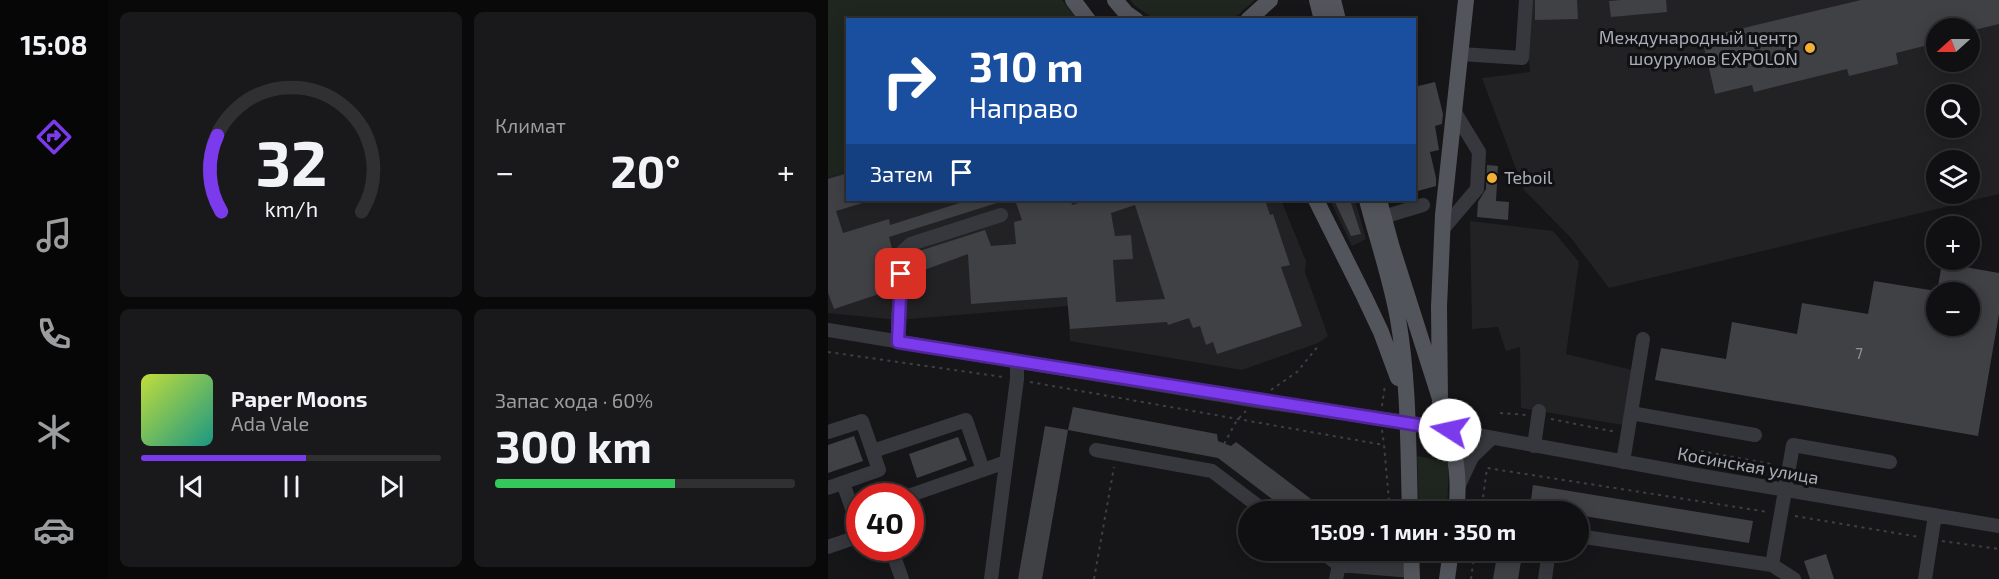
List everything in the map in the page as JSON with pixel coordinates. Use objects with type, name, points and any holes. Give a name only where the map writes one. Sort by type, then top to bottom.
[{"type":"main road","points":[[1073,0],[1086,18]]},
{"type":"main road","points":[[1114,0],[1133,18]]},
{"type":"main road","points":[[1250,18],[1270,0]]},
{"type":"main road","points":[[1317,0],[1322,18]]},
{"type":"main road","points":[[1333,0],[1338,18]]},
{"type":"main road","points":[[1440,402],[1439,307],[1442,230],[1466,0]]},
{"type":"main road","points":[[1316,201],[1381,332],[1405,398]]},
{"type":"main road","points":[[1367,201],[1398,320],[1407,422],[1410,501]]},
{"type":"main road","points":[[1379,201],[1450,430],[1456,461],[1457,501]]},
{"type":"main road","points":[[1447,579],[1449,561]]},
{"type":"street","points":[[1461,54],[1522,58],[1526,0]]},
{"type":"street","points":[[1442,230],[1477,189],[1479,152],[1454,111]]},
{"type":"street","points":[[1383,217],[1423,205]]},
{"type":"street","points":[[898,342],[903,251],[911,244],[1001,215]]},
{"type":"street","name":"Косинская улица","points":[[828,330],[1257,400],[1407,422],[1786,491],[1999,526]]},
{"type":"street","points":[[1623,462],[1643,339]]},
{"type":"street","points":[[991,579],[1017,379],[1017,361]]},
{"type":"street","points":[[1631,413],[1755,435]]},
{"type":"street","points":[[1534,446],[1539,414]]},
{"type":"street","points":[[873,452],[966,420],[983,470]]},
{"type":"street","points":[[828,432],[862,421],[879,470],[828,488]]},
{"type":"street","points":[[1458,487],[1472,457],[1491,438]]},
{"type":"street","points":[[1772,565],[1793,445],[1890,462]]},
{"type":"street","points":[[1096,450],[1212,471],[1252,501]]},
{"type":"street","points":[[924,491],[1006,462]]},
{"type":"street","points":[[843,483],[846,491]]},
{"type":"street","points":[[1925,579],[1935,515]]},
{"type":"street","points":[[1589,538],[1772,565],[1794,579]]},
{"type":"street","points":[[828,547],[846,541]]},
{"type":"street","points":[[896,561],[902,579]]},
{"type":"street","points":[[1545,579],[1547,561]]},
{"type":"street","points":[[1337,572],[1412,575]]},
{"type":"path","points":[[1224,444],[1237,420],[1257,400],[1297,372],[1319,345]]},
{"type":"path","points":[[828,352],[1017,379],[1384,445],[1389,501]]},
{"type":"path","points":[[1500,413],[1539,414],[1627,434]]},
{"type":"path","points":[[1701,451],[1772,464]]},
{"type":"path","points":[[1094,579],[1116,453]]},
{"type":"path","points":[[1482,501],[1487,468],[1999,549]]},
{"type":"path","points":[[1472,579],[1474,561]]},
{"type":"shaded area","points":[[828,0],[1062,0],[1076,18],[846,18],[846,171],[828,177]]},
{"type":"shaded area","points":[[1130,0],[1255,0],[1238,15],[1230,18],[1153,18]]},
{"type":"shaded area","points":[[1524,0],[1999,0],[1999,194],[1980,199],[1980,150],[1926,150],[1926,204],[1958,204],[1609,288],[1571,238],[1524,190],[1482,78],[1530,72]]},
{"type":"shaded area","points":[[846,171],[846,201],[1281,201],[1306,261],[1305,272],[1328,336],[1318,343],[1242,370],[1070,341],[1068,306],[898,320],[828,313],[828,177]]},
{"type":"shaded area","points":[[1330,201],[1355,201],[1366,239],[1352,246]]},
{"type":"shaded area","points":[[1470,221],[1553,231],[1579,262],[1566,354],[1632,370],[1623,425],[1521,408],[1520,347],[1506,351],[1498,327],[1472,329]]},
{"type":"shaded area","points":[[1417,456],[1449,462],[1447,501],[1419,501]]},
{"type":"building","points":[[1535,0],[1577,0],[1578,19],[1535,20]]},
{"type":"building","points":[[1666,0],[1667,12],[1611,17],[1609,1]]},
{"type":"building","name":"Международный центр шоурумов EXPOLON","points":[[1861,0],[1999,0],[1999,24],[1980,29],[1980,18],[1926,18],[1926,46],[1896,53],[1898,64],[1849,76],[1847,69],[1754,92],[1752,85],[1715,94],[1702,38]]},
{"type":"building","points":[[1435,82],[1443,114],[1442,124],[1435,126],[1439,150],[1430,152],[1436,186],[1416,191],[1416,87]]},
{"type":"building","points":[[1487,165],[1498,166],[1496,201],[1509,202],[1508,220],[1477,217],[1478,202],[1486,189]]},
{"type":"building","points":[[846,174],[846,201],[866,202],[836,211],[843,233],[889,219],[890,225],[966,201],[1000,202],[889,237],[894,256],[886,258],[892,278],[891,290],[834,309],[828,293],[828,179]]},
{"type":"building","points":[[1015,201],[1071,201],[1072,205],[1085,201],[1190,201],[1191,203],[1265,201],[1270,215],[1273,214],[1290,265],[1281,267],[1302,326],[1217,354],[1213,342],[1206,345],[1200,326],[1193,328],[1189,318],[1168,325],[1167,322],[1070,329],[1067,297],[971,304],[968,254],[916,273],[911,259],[916,252],[985,230],[991,246],[1016,244],[1014,222],[1022,220]],"holes":[[[1135,205],[1165,299],[1116,302],[1113,260],[1133,259],[1131,235],[1115,236],[1111,213]]]},
{"type":"building","points":[[1334,201],[1350,201],[1361,234],[1351,236]]},
{"type":"building","points":[[1941,270],[1980,270],[1999,273],[1999,314],[1978,436],[1655,380],[1661,348],[1726,359],[1732,322],[1797,334],[1802,303],[1868,314],[1874,281],[1926,289],[1926,336],[1980,336],[1980,282],[1939,282]]},
{"type":"building","points":[[1073,407],[1217,434],[1218,441],[1231,446],[1236,442],[1314,501],[1275,501],[1218,458],[1068,430]]},
{"type":"building","points":[[1045,426],[1068,430],[1042,579],[1018,579]]},
{"type":"building","points":[[854,436],[863,461],[828,473],[828,445]]},
{"type":"building","points":[[958,437],[967,460],[917,478],[909,454]]},
{"type":"building","points":[[1533,485],[1753,521],[1749,543],[1589,517],[1589,501],[1531,501]]},
{"type":"building","points":[[1826,554],[1834,579],[1810,579],[1804,561]]},
{"type":"building","points":[[1496,561],[1521,561],[1518,579],[1493,579]]},
{"type":"place","name":"Международный центр шоурумов EXPOLON","points":[[1810,48]]},
{"type":"place","name":"Teboil","points":[[1492,178]]},
{"type":"route","points":[[901,274],[898,342],[1450,430]]}]
